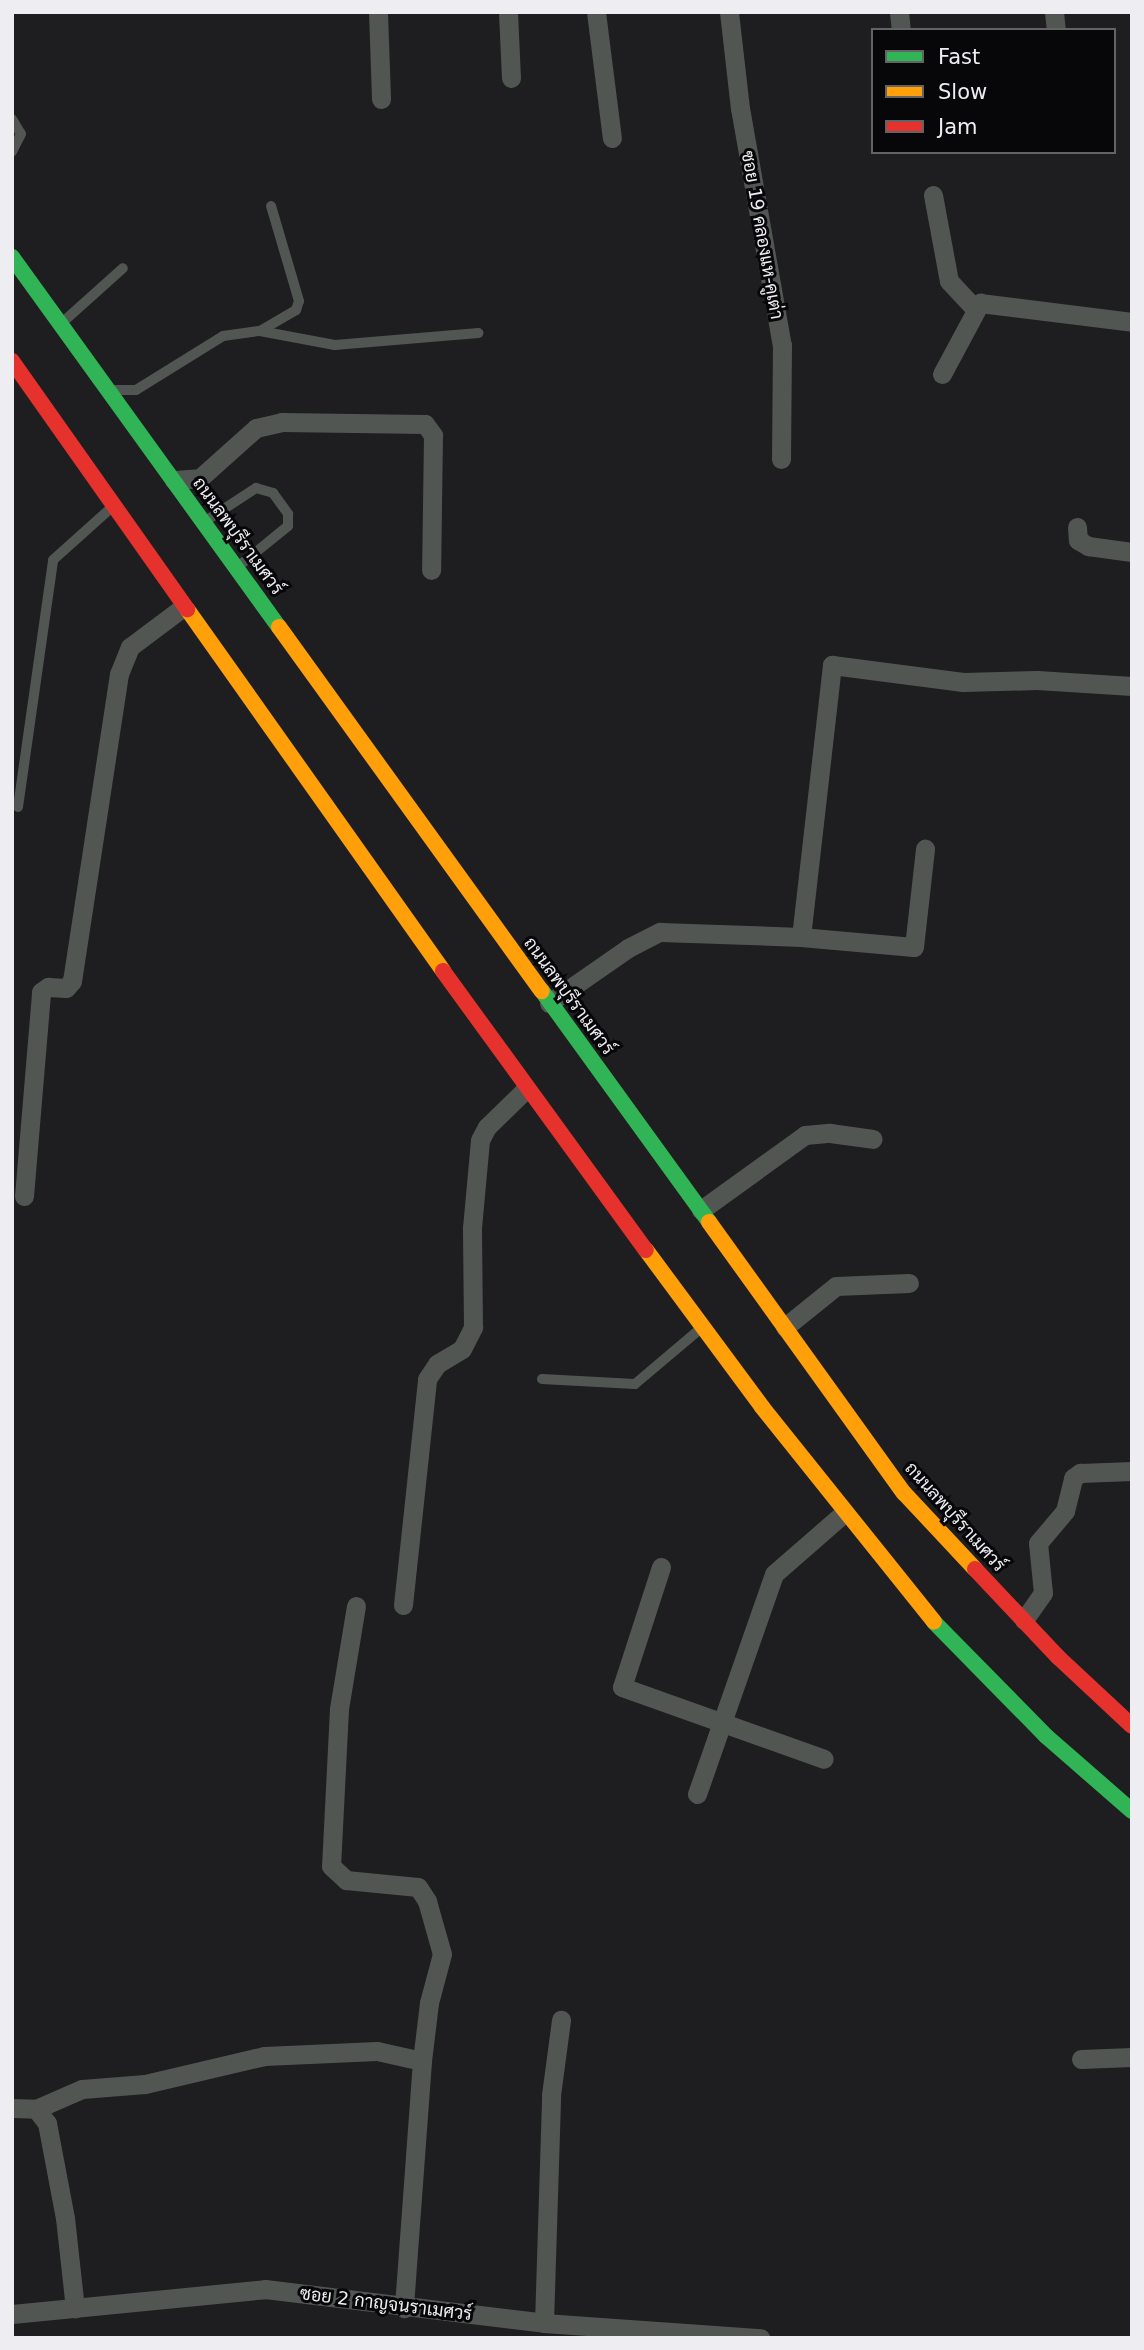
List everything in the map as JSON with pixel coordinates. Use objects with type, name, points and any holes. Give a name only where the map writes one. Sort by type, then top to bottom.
[{"type":"main road","name":"ถนนลพบุรีราเมศวร์","points":[[12,257],[904,1493],[1024,1620],[1132,1726]]},
{"type":"main road","points":[[12,361],[182,608],[526,1089],[844,1513],[981,1673],[1132,1811]]},
{"type":"street","points":[[378,12],[381,99]]},
{"type":"street","points":[[508,12],[511,78]]},
{"type":"street","points":[[596,12],[612,138]]},
{"type":"street","name":"ซอย 19 คลองแห-คูเต่า","points":[[729,12],[782,345],[781,459]]},
{"type":"street","points":[[933,195],[949,281],[974,308]]},
{"type":"street","points":[[942,373],[974,308],[980,303],[1132,323]]},
{"type":"street","points":[[174,480],[200,478],[256,428],[281,422],[425,424],[433,435],[431,570]]},
{"type":"street","points":[[1077,527],[1078,540],[1088,546],[1132,552]]},
{"type":"street","points":[[24,1196],[41,992],[65,988],[72,981],[119,674],[130,647],[182,608]]},
{"type":"street","points":[[801,937],[832,665],[962,682],[1037,680],[1132,686]]},
{"type":"street","points":[[549,1003],[628,948],[660,932],[801,937],[914,947],[925,849]]},
{"type":"street","points":[[403,1605],[427,1379],[437,1364],[462,1349],[473,1327],[472,1228],[480,1140],[487,1126],[526,1089]]},
{"type":"street","points":[[701,1210],[799,1137],[830,1133],[873,1139]]},
{"type":"street","points":[[785,1327],[836,1286],[909,1283]]},
{"type":"street","points":[[1024,1620],[1043,1593],[1038,1543],[1065,1511],[1073,1478],[1080,1473],[1132,1471]]},
{"type":"street","points":[[697,1794],[774,1574],[844,1513]]},
{"type":"street","points":[[661,1567],[622,1687],[824,1759]]},
{"type":"street","points":[[356,1606],[339,1709],[331,1866],[346,1880],[414,1885],[425,1897],[442,1954],[429,2003],[422,2061],[404,2308]]},
{"type":"street","points":[[544,2323],[549,2120],[561,2020]]},
{"type":"street","points":[[12,2108],[36,2109],[82,2089],[145,2084],[275,2054],[377,2052],[422,2061]]},
{"type":"street","points":[[1081,2059],[1132,2057]]},
{"type":"street","points":[[36,2109],[47,2123],[58,2177],[75,2308]]},
{"type":"street","name":"ซอย 2 กาญจนราเมศวร์","points":[[12,2314],[265,2290],[544,2323],[760,2338]]},
{"type":"lane","points":[[12,119],[21,134],[12,152]]},
{"type":"lane","points":[[260,331],[296,310],[299,301],[271,206]]},
{"type":"lane","points":[[61,324],[123,268]]},
{"type":"lane","points":[[110,390],[136,390],[223,336],[260,331],[335,345],[478,333]]},
{"type":"lane","points":[[204,522],[256,488],[274,493],[288,514],[288,526],[237,568]]},
{"type":"lane","points":[[18,807],[53,560],[112,506]]},
{"type":"lane","points":[[542,1379],[635,1384],[703,1326]]},
{"type":"traffic: fast","points":[[12,257],[279,627]]},
{"type":"traffic: fast","points":[[542,991],[709,1222]]},
{"type":"traffic: fast","points":[[934,1622],[1046,1736],[1132,1811]]},
{"type":"traffic: slow","points":[[187,609],[443,971]]},
{"type":"traffic: slow","points":[[279,627],[542,991]]},
{"type":"traffic: slow","points":[[709,1222],[904,1493],[975,1569]]},
{"type":"traffic: slow","points":[[646,1250],[762,1407],[934,1622]]},
{"type":"traffic: jam","points":[[12,361],[187,609]]},
{"type":"traffic: jam","points":[[443,971],[646,1250]]},
{"type":"traffic: jam","points":[[975,1569],[1058,1657],[1132,1726]]}]
